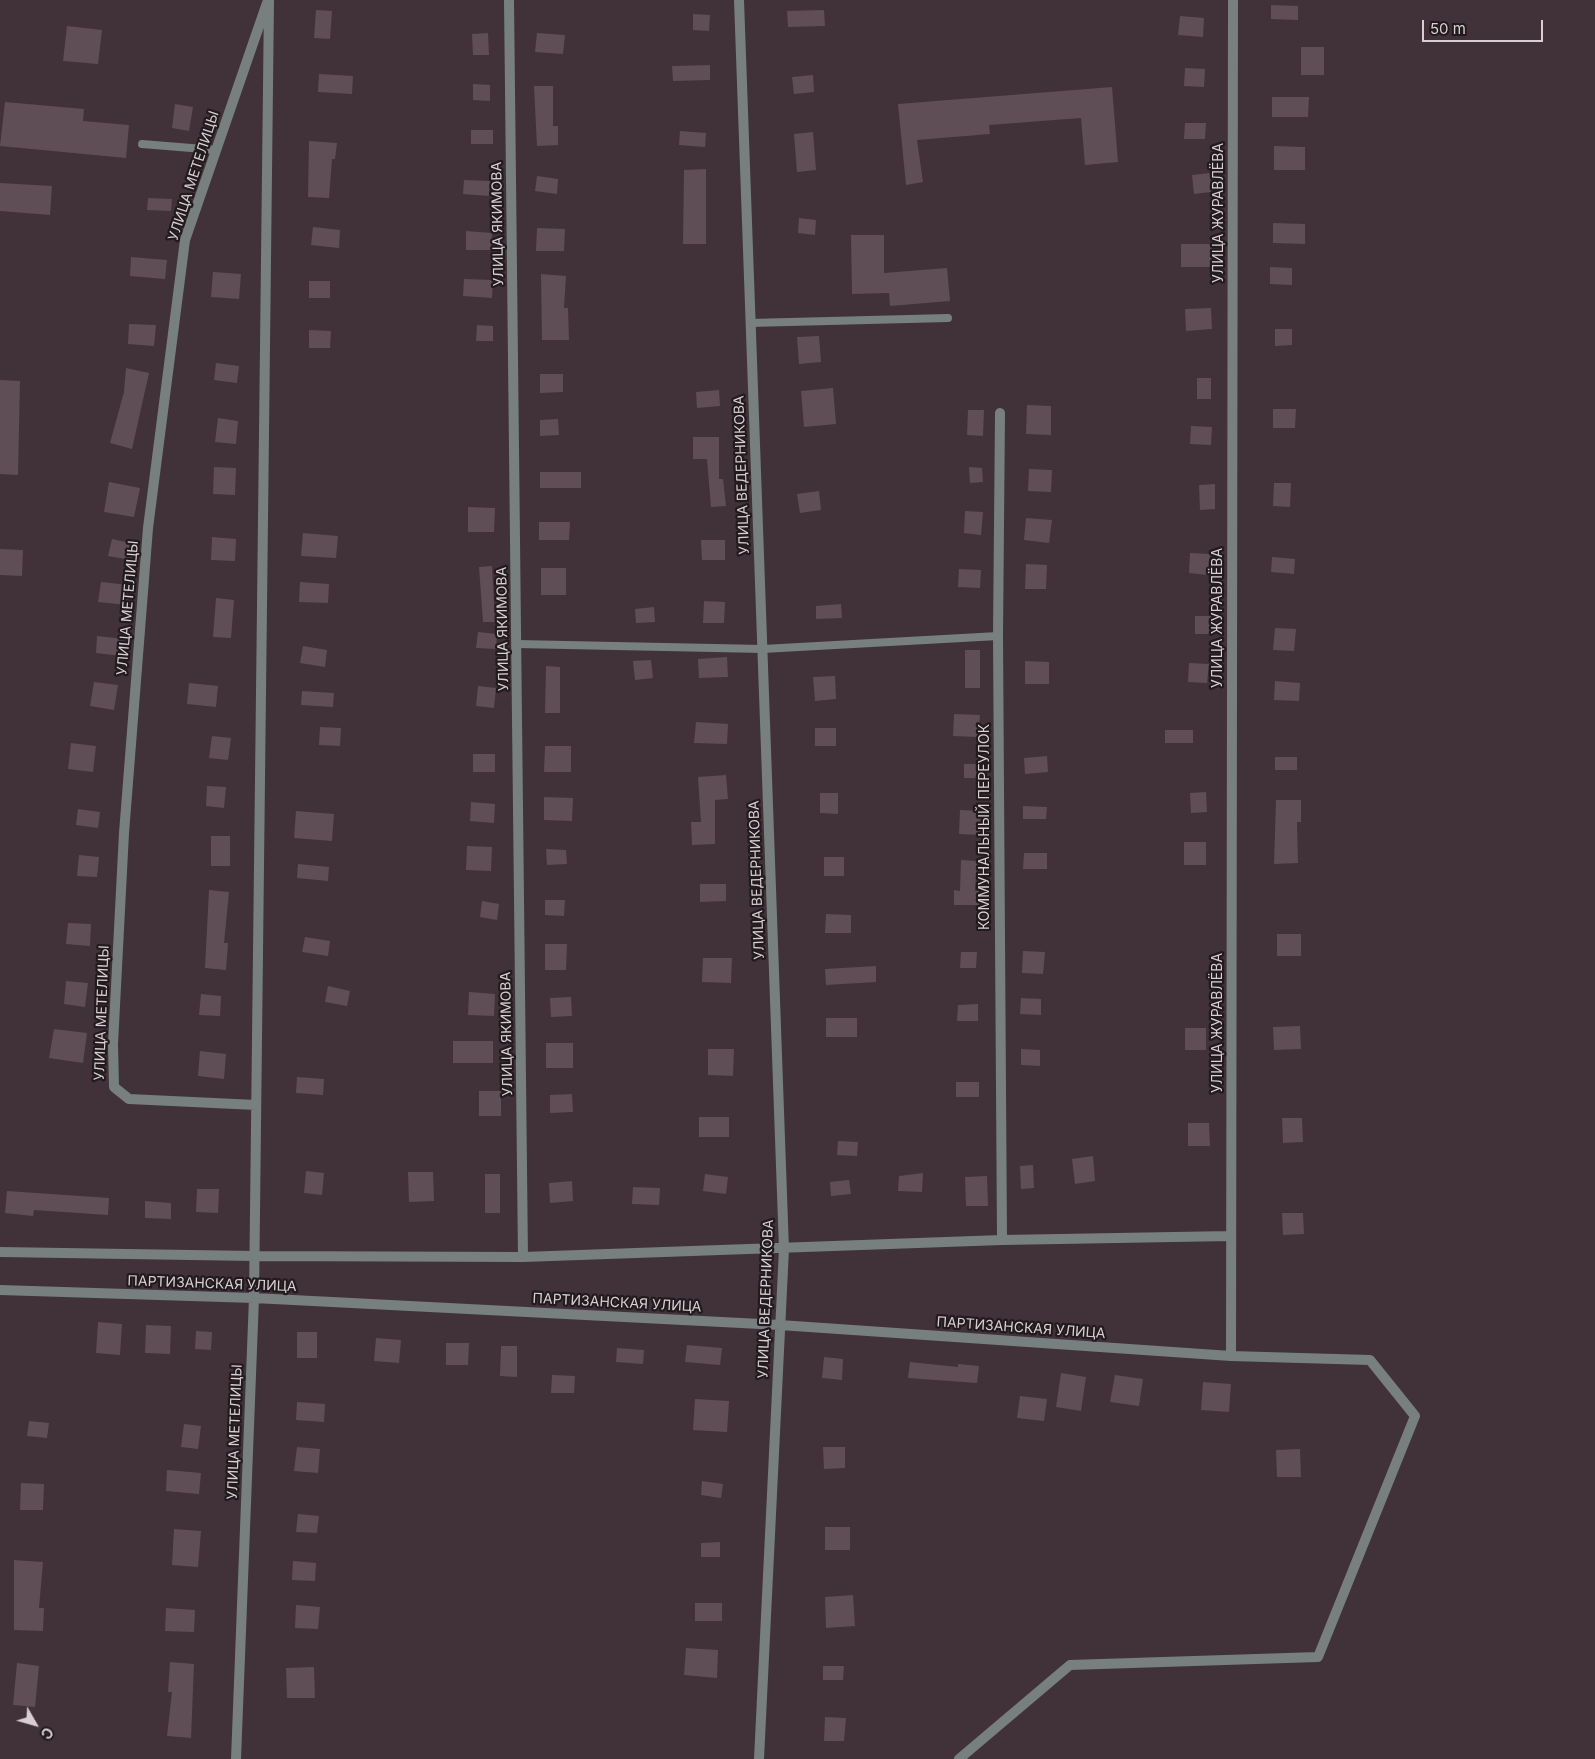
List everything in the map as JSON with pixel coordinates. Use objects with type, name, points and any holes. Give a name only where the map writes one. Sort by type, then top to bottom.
[{"type":"street","name":"УЛИЦА МЕТЕЛИЦЫ","points":[[256,1105],[129,1099],[114,1087],[113,1044],[124,833],[148,528],[185,240],[269,0]]},
{"type":"street","name":"УЛИЦА МЕТЕЛИЦЫ","points":[[236,1759],[254,1298],[269,0]]},
{"type":"street","name":"УЛИЦА ЯКИМОВА","points":[[509,0],[523,1257]]},
{"type":"street","name":"УЛИЦА ВЕДЕРНИКОВА","points":[[738,0],[784,1249],[758,1759]]},
{"type":"street","name":"УЛИЦА ЖУРАВЛЁВА","points":[[1231,1356],[1233,0]]},
{"type":"street","name":"КОММУНАЛЬНЫЙ ПЕРЕУЛОК","points":[[1000,413],[998,636],[1002,1240]]},
{"type":"street","name":"ПАРТИЗАНСКАЯ УЛИЦА","points":[[0,1252],[254,1256],[523,1257],[1002,1240],[1231,1236]]},
{"type":"street","name":"ПАРТИЗАНСКАЯ УЛИЦА","points":[[0,1290],[254,1298],[780,1325],[1231,1356],[1370,1360],[1415,1416],[1318,1657],[1070,1665],[959,1759]]},
{"type":"lane","points":[[142,144],[216,150]]},
{"type":"lane","points":[[750,323],[948,318]]},
{"type":"lane","points":[[516,644],[763,648],[998,636]]},
{"type":"building","points":[[1271,5],[1298,6],[1298,20],[1271,19]]},
{"type":"building","points":[[316,10],[332,11],[330,39],[314,38]]},
{"type":"building","points":[[824,10],[825,26],[788,27],[787,11]]},
{"type":"building","points":[[693,14],[710,15],[709,31],[693,30]]},
{"type":"building","points":[[1180,16],[1204,18],[1203,37],[1178,35]]},
{"type":"building","points":[[67,26],[102,30],[98,64],[63,61]]},
{"type":"building","points":[[488,33],[489,55],[473,55],[472,34]]},
{"type":"building","points":[[537,33],[565,35],[563,54],[535,52]]},
{"type":"building","points":[[1301,47],[1324,47],[1324,75],[1301,75]]},
{"type":"building","points":[[710,65],[710,80],[673,81],[672,66]]},
{"type":"building","points":[[1185,68],[1205,69],[1204,87],[1184,86]]},
{"type":"building","points":[[319,74],[353,76],[352,94],[318,92]]},
{"type":"building","points":[[813,75],[814,92],[794,94],[792,77]]},
{"type":"building","points":[[473,84],[490,85],[490,101],[473,100]]},
{"type":"building","points":[[534,86],[553,86],[553,126],[558,126],[558,145],[537,146]]},
{"type":"building","points":[[1112,87],[1118,162],[1085,165],[1081,118],[989,125],[990,134],[917,140],[923,182],[906,185],[898,104]]},
{"type":"building","points":[[1272,97],[1309,97],[1308,117],[1272,117]]},
{"type":"building","points":[[5,102],[84,109],[83,121],[129,125],[126,158],[0,146]]},
{"type":"building","points":[[175,104],[193,107],[189,131],[172,128]]},
{"type":"building","points":[[1185,123],[1206,123],[1205,139],[1184,139]]},
{"type":"building","points":[[471,130],[493,130],[493,144],[471,144]]},
{"type":"building","points":[[680,131],[706,133],[705,147],[679,145]]},
{"type":"building","points":[[813,132],[816,170],[797,172],[794,134]]},
{"type":"building","points":[[309,141],[337,143],[335,159],[332,159],[329,198],[308,197]]},
{"type":"building","points":[[1274,146],[1305,147],[1305,170],[1274,170]]},
{"type":"building","points":[[706,169],[706,244],[683,244],[684,170]]},
{"type":"building","points":[[1210,173],[1211,192],[1194,194],[1192,175]]},
{"type":"building","points":[[537,176],[558,179],[557,194],[535,191]]},
{"type":"building","points":[[464,180],[490,181],[489,196],[463,194]]},
{"type":"building","points":[[0,183],[52,186],[50,215],[0,211]]},
{"type":"building","points":[[148,198],[172,199],[171,211],[147,210]]},
{"type":"building","points":[[799,218],[816,220],[815,235],[798,233]]},
{"type":"building","points":[[1273,223],[1305,224],[1305,244],[1273,243]]},
{"type":"building","points":[[313,227],[340,230],[339,248],[311,245]]},
{"type":"building","points":[[537,228],[565,229],[564,251],[536,251]]},
{"type":"building","points":[[466,231],[492,233],[491,250],[466,250]]},
{"type":"building","points":[[851,235],[884,235],[884,273],[947,268],[950,301],[890,306],[889,293],[852,294]]},
{"type":"building","points":[[1181,244],[1212,244],[1211,267],[1181,267]]},
{"type":"building","points":[[131,257],[167,260],[165,279],[130,276]]},
{"type":"building","points":[[1270,267],[1292,268],[1292,285],[1270,284]]},
{"type":"building","points":[[213,272],[241,274],[239,299],[211,297]]},
{"type":"building","points":[[541,274],[566,276],[564,308],[568,308],[569,340],[542,340]]},
{"type":"building","points":[[464,279],[493,280],[492,298],[463,296]]},
{"type":"building","points":[[309,281],[330,281],[330,298],[309,298]]},
{"type":"building","points":[[1211,308],[1212,329],[1186,331],[1185,309]]},
{"type":"building","points":[[129,324],[156,325],[154,346],[128,344]]},
{"type":"building","points":[[477,325],[493,326],[493,341],[476,341]]},
{"type":"building","points":[[1275,329],[1292,329],[1292,345],[1275,346]]},
{"type":"building","points":[[309,330],[331,331],[330,348],[309,348]]},
{"type":"building","points":[[819,336],[821,362],[799,364],[797,337]]},
{"type":"building","points":[[216,363],[239,366],[237,383],[214,380]]},
{"type":"building","points":[[126,368],[149,373],[132,449],[110,443],[124,392]]},
{"type":"building","points":[[540,374],[563,374],[563,392],[540,393]]},
{"type":"building","points":[[1197,378],[1211,378],[1211,399],[1197,399]]},
{"type":"building","points":[[0,380],[20,381],[18,475],[0,474]]},
{"type":"building","points":[[833,388],[836,424],[804,427],[801,391]]},
{"type":"building","points":[[719,390],[720,406],[697,408],[696,392]]},
{"type":"building","points":[[1027,405],[1051,406],[1051,435],[1026,434]]},
{"type":"building","points":[[1273,409],[1296,409],[1295,428],[1273,428]]},
{"type":"building","points":[[968,410],[984,410],[983,436],[967,435]]},
{"type":"building","points":[[218,418],[238,421],[236,444],[215,442]]},
{"type":"building","points":[[558,419],[559,435],[540,436],[540,420]]},
{"type":"building","points":[[1191,426],[1212,427],[1211,445],[1190,444]]},
{"type":"building","points":[[693,437],[719,437],[719,479],[723,479],[726,506],[711,507],[707,459],[693,459]]},
{"type":"building","points":[[214,467],[236,468],[235,495],[213,494]]},
{"type":"building","points":[[969,467],[982,468],[983,482],[970,483]]},
{"type":"building","points":[[1029,469],[1052,470],[1051,492],[1028,491]]},
{"type":"building","points":[[540,472],[581,472],[581,488],[540,488]]},
{"type":"building","points":[[109,482],[140,488],[134,517],[104,512]]},
{"type":"building","points":[[1274,483],[1291,483],[1290,507],[1273,506]]},
{"type":"building","points":[[1215,484],[1215,509],[1200,510],[1199,485]]},
{"type":"building","points":[[819,491],[821,510],[800,513],[797,494]]},
{"type":"building","points":[[468,507],[495,508],[494,532],[468,532]]},
{"type":"building","points":[[965,511],[983,512],[981,535],[964,533]]},
{"type":"building","points":[[1026,518],[1052,520],[1049,543],[1024,540]]},
{"type":"building","points":[[539,522],[570,522],[569,540],[539,540]]},
{"type":"building","points":[[303,533],[338,536],[336,558],[301,556]]},
{"type":"building","points":[[212,537],[236,539],[235,561],[211,560]]},
{"type":"building","points":[[112,539],[135,544],[131,560],[108,556]]},
{"type":"building","points":[[701,540],[725,540],[725,560],[702,560]]},
{"type":"building","points":[[0,549],[23,550],[22,576],[0,575]]},
{"type":"building","points":[[1190,553],[1210,554],[1208,575],[1189,573]]},
{"type":"building","points":[[1272,557],[1295,559],[1294,574],[1271,572]]},
{"type":"building","points":[[1026,564],[1047,565],[1046,589],[1025,589]]},
{"type":"building","points":[[492,566],[495,622],[483,622],[479,567]]},
{"type":"building","points":[[541,568],[566,568],[566,595],[541,595]]},
{"type":"building","points":[[959,569],[981,570],[980,588],[958,587]]},
{"type":"building","points":[[101,582],[129,585],[127,605],[98,602]]},
{"type":"building","points":[[300,582],[329,584],[328,603],[299,602]]},
{"type":"building","points":[[216,598],[234,600],[231,638],[213,637]]},
{"type":"building","points":[[704,601],[725,602],[724,623],[703,623]]},
{"type":"building","points":[[841,604],[842,618],[816,619],[816,606]]},
{"type":"building","points":[[654,607],[655,622],[636,623],[635,609]]},
{"type":"building","points":[[1195,616],[1212,616],[1211,634],[1195,634]]},
{"type":"building","points":[[1275,628],[1296,629],[1294,651],[1273,650]]},
{"type":"building","points":[[478,632],[497,634],[496,649],[476,648]]},
{"type":"building","points":[[97,636],[124,639],[122,656],[96,653]]},
{"type":"building","points":[[303,646],[327,650],[325,667],[300,663]]},
{"type":"building","points":[[965,650],[980,650],[980,688],[965,688]]},
{"type":"building","points":[[727,657],[728,677],[699,678],[698,659]]},
{"type":"building","points":[[651,660],[653,678],[635,680],[633,661]]},
{"type":"building","points":[[1025,661],[1049,662],[1049,684],[1025,684]]},
{"type":"building","points":[[1189,663],[1209,664],[1207,683],[1188,682]]},
{"type":"building","points":[[546,666],[560,667],[560,713],[545,713]]},
{"type":"building","points":[[835,676],[836,699],[815,701],[813,677]]},
{"type":"building","points":[[1275,681],[1300,683],[1299,701],[1274,700]]},
{"type":"building","points":[[94,682],[118,685],[114,710],[90,706]]},
{"type":"building","points":[[189,683],[218,686],[216,707],[187,704]]},
{"type":"building","points":[[478,686],[496,688],[494,708],[476,706]]},
{"type":"building","points":[[302,691],[334,693],[333,707],[301,705]]},
{"type":"building","points":[[954,714],[980,715],[978,737],[953,736]]},
{"type":"building","points":[[696,722],[728,724],[727,744],[694,743]]},
{"type":"building","points":[[320,727],[341,728],[340,746],[319,745]]},
{"type":"building","points":[[815,728],[836,728],[836,746],[815,746]]},
{"type":"building","points":[[1165,730],[1193,730],[1193,743],[1165,743]]},
{"type":"building","points":[[212,736],[231,738],[228,760],[209,758]]},
{"type":"building","points":[[71,743],[96,746],[93,772],[68,769]]},
{"type":"building","points":[[545,746],[571,746],[571,772],[544,772]]},
{"type":"building","points":[[473,754],[495,754],[495,772],[473,772]]},
{"type":"building","points":[[1047,756],[1048,772],[1025,774],[1024,758]]},
{"type":"building","points":[[1275,757],[1297,757],[1297,770],[1275,770]]},
{"type":"building","points":[[964,764],[981,764],[981,778],[964,778]]},
{"type":"building","points":[[726,775],[728,799],[715,800],[715,844],[692,845],[691,822],[701,822],[698,777]]},
{"type":"building","points":[[207,786],[226,787],[224,808],[206,806]]},
{"type":"building","points":[[1206,792],[1207,812],[1191,813],[1190,793]]},
{"type":"building","points":[[820,793],[838,793],[838,814],[820,813]]},
{"type":"building","points":[[544,797],[573,798],[572,821],[544,820]]},
{"type":"building","points":[[1276,800],[1301,800],[1301,822],[1297,822],[1298,863],[1274,864]]},
{"type":"building","points":[[471,802],[495,804],[494,823],[470,821]]},
{"type":"building","points":[[1023,806],[1047,807],[1046,819],[1023,819]]},
{"type":"building","points":[[78,809],[100,812],[98,828],[76,825]]},
{"type":"building","points":[[960,810],[981,811],[980,835],[959,834]]},
{"type":"building","points":[[296,811],[334,814],[332,841],[294,838]]},
{"type":"building","points":[[211,836],[230,836],[230,866],[211,866]]},
{"type":"building","points":[[1184,842],[1206,842],[1206,865],[1184,865]]},
{"type":"building","points":[[467,846],[492,847],[491,871],[466,870]]},
{"type":"building","points":[[546,849],[566,850],[567,864],[547,865]]},
{"type":"building","points":[[1024,853],[1047,853],[1047,869],[1023,869]]},
{"type":"building","points":[[79,855],[99,857],[97,877],[77,876]]},
{"type":"building","points":[[824,857],[844,857],[844,876],[824,876]]},
{"type":"building","points":[[961,860],[977,861],[975,891],[979,891],[979,905],[954,905],[954,890],[960,891]]},
{"type":"building","points":[[298,864],[329,867],[328,881],[297,878]]},
{"type":"building","points":[[700,884],[726,884],[726,901],[700,902]]},
{"type":"building","points":[[209,890],[229,892],[224,943],[228,943],[226,970],[205,968]]},
{"type":"building","points":[[545,900],[565,900],[564,916],[545,915]]},
{"type":"building","points":[[482,901],[499,904],[497,920],[480,917]]},
{"type":"building","points":[[826,914],[851,915],[851,933],[825,933]]},
{"type":"building","points":[[68,923],[91,924],[90,946],[66,944]]},
{"type":"building","points":[[1277,934],[1301,934],[1301,956],[1277,956]]},
{"type":"building","points":[[305,937],[330,941],[328,956],[302,952]]},
{"type":"building","points":[[545,944],[567,944],[566,970],[545,970]]},
{"type":"building","points":[[1023,951],[1045,952],[1043,974],[1022,973]]},
{"type":"building","points":[[961,952],[977,952],[976,968],[960,968]]},
{"type":"building","points":[[703,958],[732,958],[731,983],[702,982]]},
{"type":"building","points":[[876,966],[876,982],[826,985],[825,969]]},
{"type":"building","points":[[66,981],[88,983],[85,1007],[64,1004]]},
{"type":"building","points":[[328,986],[350,991],[347,1006],[325,1002]]},
{"type":"building","points":[[469,992],[495,994],[494,1016],[468,1015]]},
{"type":"building","points":[[201,994],[221,996],[220,1016],[199,1015]]},
{"type":"building","points":[[571,997],[572,1016],[551,1017],[550,998]]},
{"type":"building","points":[[1021,998],[1041,999],[1041,1015],[1020,1014]]},
{"type":"building","points":[[978,1004],[978,1021],[957,1021],[958,1005]]},
{"type":"building","points":[[826,1018],[857,1018],[857,1037],[826,1037]]},
{"type":"building","points":[[1300,1026],[1301,1049],[1274,1050],[1273,1027]]},
{"type":"building","points":[[1185,1028],[1206,1028],[1206,1050],[1185,1050]]},
{"type":"building","points":[[54,1029],[87,1033],[83,1063],[49,1058]]},
{"type":"building","points":[[453,1041],[493,1041],[493,1063],[453,1063]]},
{"type":"building","points":[[546,1043],[573,1043],[573,1068],[546,1068]]},
{"type":"building","points":[[708,1049],[734,1049],[733,1076],[708,1075]]},
{"type":"building","points":[[1021,1049],[1040,1050],[1040,1066],[1021,1065]]},
{"type":"building","points":[[200,1051],[226,1054],[224,1079],[198,1076]]},
{"type":"building","points":[[297,1077],[324,1079],[323,1095],[296,1093]]},
{"type":"building","points":[[956,1082],[979,1082],[979,1097],[956,1097]]},
{"type":"building","points":[[479,1091],[501,1091],[501,1116],[479,1116]]},
{"type":"building","points":[[572,1094],[573,1112],[550,1113],[550,1095]]},
{"type":"building","points":[[699,1117],[729,1117],[729,1137],[699,1137]]},
{"type":"building","points":[[1282,1118],[1302,1118],[1303,1142],[1283,1143]]},
{"type":"building","points":[[1188,1123],[1209,1123],[1210,1146],[1188,1146]]},
{"type":"building","points":[[838,1141],[858,1142],[857,1156],[837,1155]]},
{"type":"building","points":[[1093,1156],[1095,1181],[1075,1184],[1072,1159]]},
{"type":"building","points":[[1033,1165],[1034,1188],[1021,1189],[1020,1166]]},
{"type":"building","points":[[306,1171],[324,1173],[322,1195],[304,1193]]},
{"type":"building","points":[[408,1172],[433,1172],[434,1201],[409,1202]]},
{"type":"building","points":[[923,1173],[922,1192],[898,1191],[899,1176]]},
{"type":"building","points":[[485,1174],[500,1174],[500,1213],[485,1213]]},
{"type":"building","points":[[705,1174],[728,1177],[726,1194],[703,1191]]},
{"type":"building","points":[[987,1176],[988,1206],[966,1206],[965,1177]]},
{"type":"building","points":[[849,1180],[851,1194],[831,1196],[830,1182]]},
{"type":"building","points":[[572,1181],[573,1201],[550,1203],[549,1183]]},
{"type":"building","points":[[633,1187],[660,1188],[659,1205],[632,1204]]},
{"type":"building","points":[[197,1189],[219,1189],[218,1213],[196,1212]]},
{"type":"building","points":[[7,1191],[109,1198],[108,1215],[34,1210],[33,1216],[5,1213]]},
{"type":"building","points":[[145,1201],[171,1203],[171,1219],[145,1218]]},
{"type":"building","points":[[1282,1213],[1303,1213],[1304,1234],[1283,1235]]},
{"type":"building","points":[[98,1322],[122,1324],[120,1355],[96,1353]]},
{"type":"building","points":[[146,1325],[171,1326],[170,1354],[145,1353]]},
{"type":"building","points":[[196,1331],[212,1332],[211,1350],[195,1349]]},
{"type":"building","points":[[297,1332],[317,1332],[317,1358],[297,1358]]},
{"type":"building","points":[[376,1338],[401,1340],[399,1363],[374,1361]]},
{"type":"building","points":[[446,1343],[469,1343],[468,1365],[446,1365]]},
{"type":"building","points":[[687,1345],[722,1348],[720,1365],[685,1362]]},
{"type":"building","points":[[501,1346],[517,1346],[517,1377],[500,1376]]},
{"type":"building","points":[[617,1348],[644,1350],[643,1364],[616,1362]]},
{"type":"building","points":[[824,1357],[843,1359],[842,1380],[822,1378]]},
{"type":"building","points":[[910,1362],[958,1367],[958,1364],[979,1366],[977,1383],[908,1378]]},
{"type":"building","points":[[1061,1373],[1086,1377],[1081,1411],[1056,1407]]},
{"type":"building","points":[[552,1375],[575,1376],[574,1393],[551,1393]]},
{"type":"building","points":[[1115,1375],[1143,1379],[1139,1406],[1110,1402]]},
{"type":"building","points":[[1203,1382],[1231,1384],[1229,1412],[1201,1410]]},
{"type":"building","points":[[1020,1396],[1047,1399],[1044,1421],[1017,1418]]},
{"type":"building","points":[[695,1399],[729,1401],[727,1432],[693,1430]]},
{"type":"building","points":[[297,1402],[325,1404],[324,1422],[296,1420]]},
{"type":"building","points":[[29,1421],[49,1423],[47,1438],[27,1436]]},
{"type":"building","points":[[184,1424],[201,1426],[198,1449],[181,1447]]},
{"type":"building","points":[[297,1447],[320,1449],[318,1473],[294,1471]]},
{"type":"building","points":[[823,1447],[845,1447],[845,1468],[824,1469]]},
{"type":"building","points":[[1300,1449],[1301,1477],[1277,1477],[1276,1450]]},
{"type":"building","points":[[167,1470],[201,1473],[199,1494],[166,1491]]},
{"type":"building","points":[[702,1481],[723,1484],[721,1498],[701,1495]]},
{"type":"building","points":[[21,1483],[44,1484],[43,1510],[20,1510]]},
{"type":"building","points":[[298,1514],[319,1516],[317,1533],[296,1532]]},
{"type":"building","points":[[825,1527],[850,1527],[850,1550],[825,1550]]},
{"type":"building","points":[[174,1529],[201,1531],[198,1567],[172,1565]]},
{"type":"building","points":[[720,1542],[720,1557],[701,1557],[701,1543]]},
{"type":"building","points":[[14,1560],[43,1562],[39,1608],[44,1608],[43,1631],[14,1630]]},
{"type":"building","points":[[293,1561],[316,1563],[315,1581],[292,1580]]},
{"type":"building","points":[[853,1595],[855,1626],[826,1628],[825,1597]]},
{"type":"building","points":[[695,1603],[722,1603],[722,1621],[695,1621]]},
{"type":"building","points":[[296,1605],[320,1607],[318,1629],[295,1628]]},
{"type":"building","points":[[166,1608],[195,1610],[194,1632],[165,1631]]},
{"type":"building","points":[[686,1648],[718,1650],[717,1678],[684,1675]]},
{"type":"building","points":[[170,1662],[194,1664],[191,1738],[167,1736],[172,1692],[168,1692]]},
{"type":"building","points":[[17,1663],[39,1666],[35,1707],[13,1705]]},
{"type":"building","points":[[823,1666],[844,1666],[843,1680],[823,1680]]},
{"type":"building","points":[[314,1667],[315,1698],[287,1698],[286,1668]]},
{"type":"building","points":[[825,1717],[846,1718],[844,1741],[824,1741]]}]
